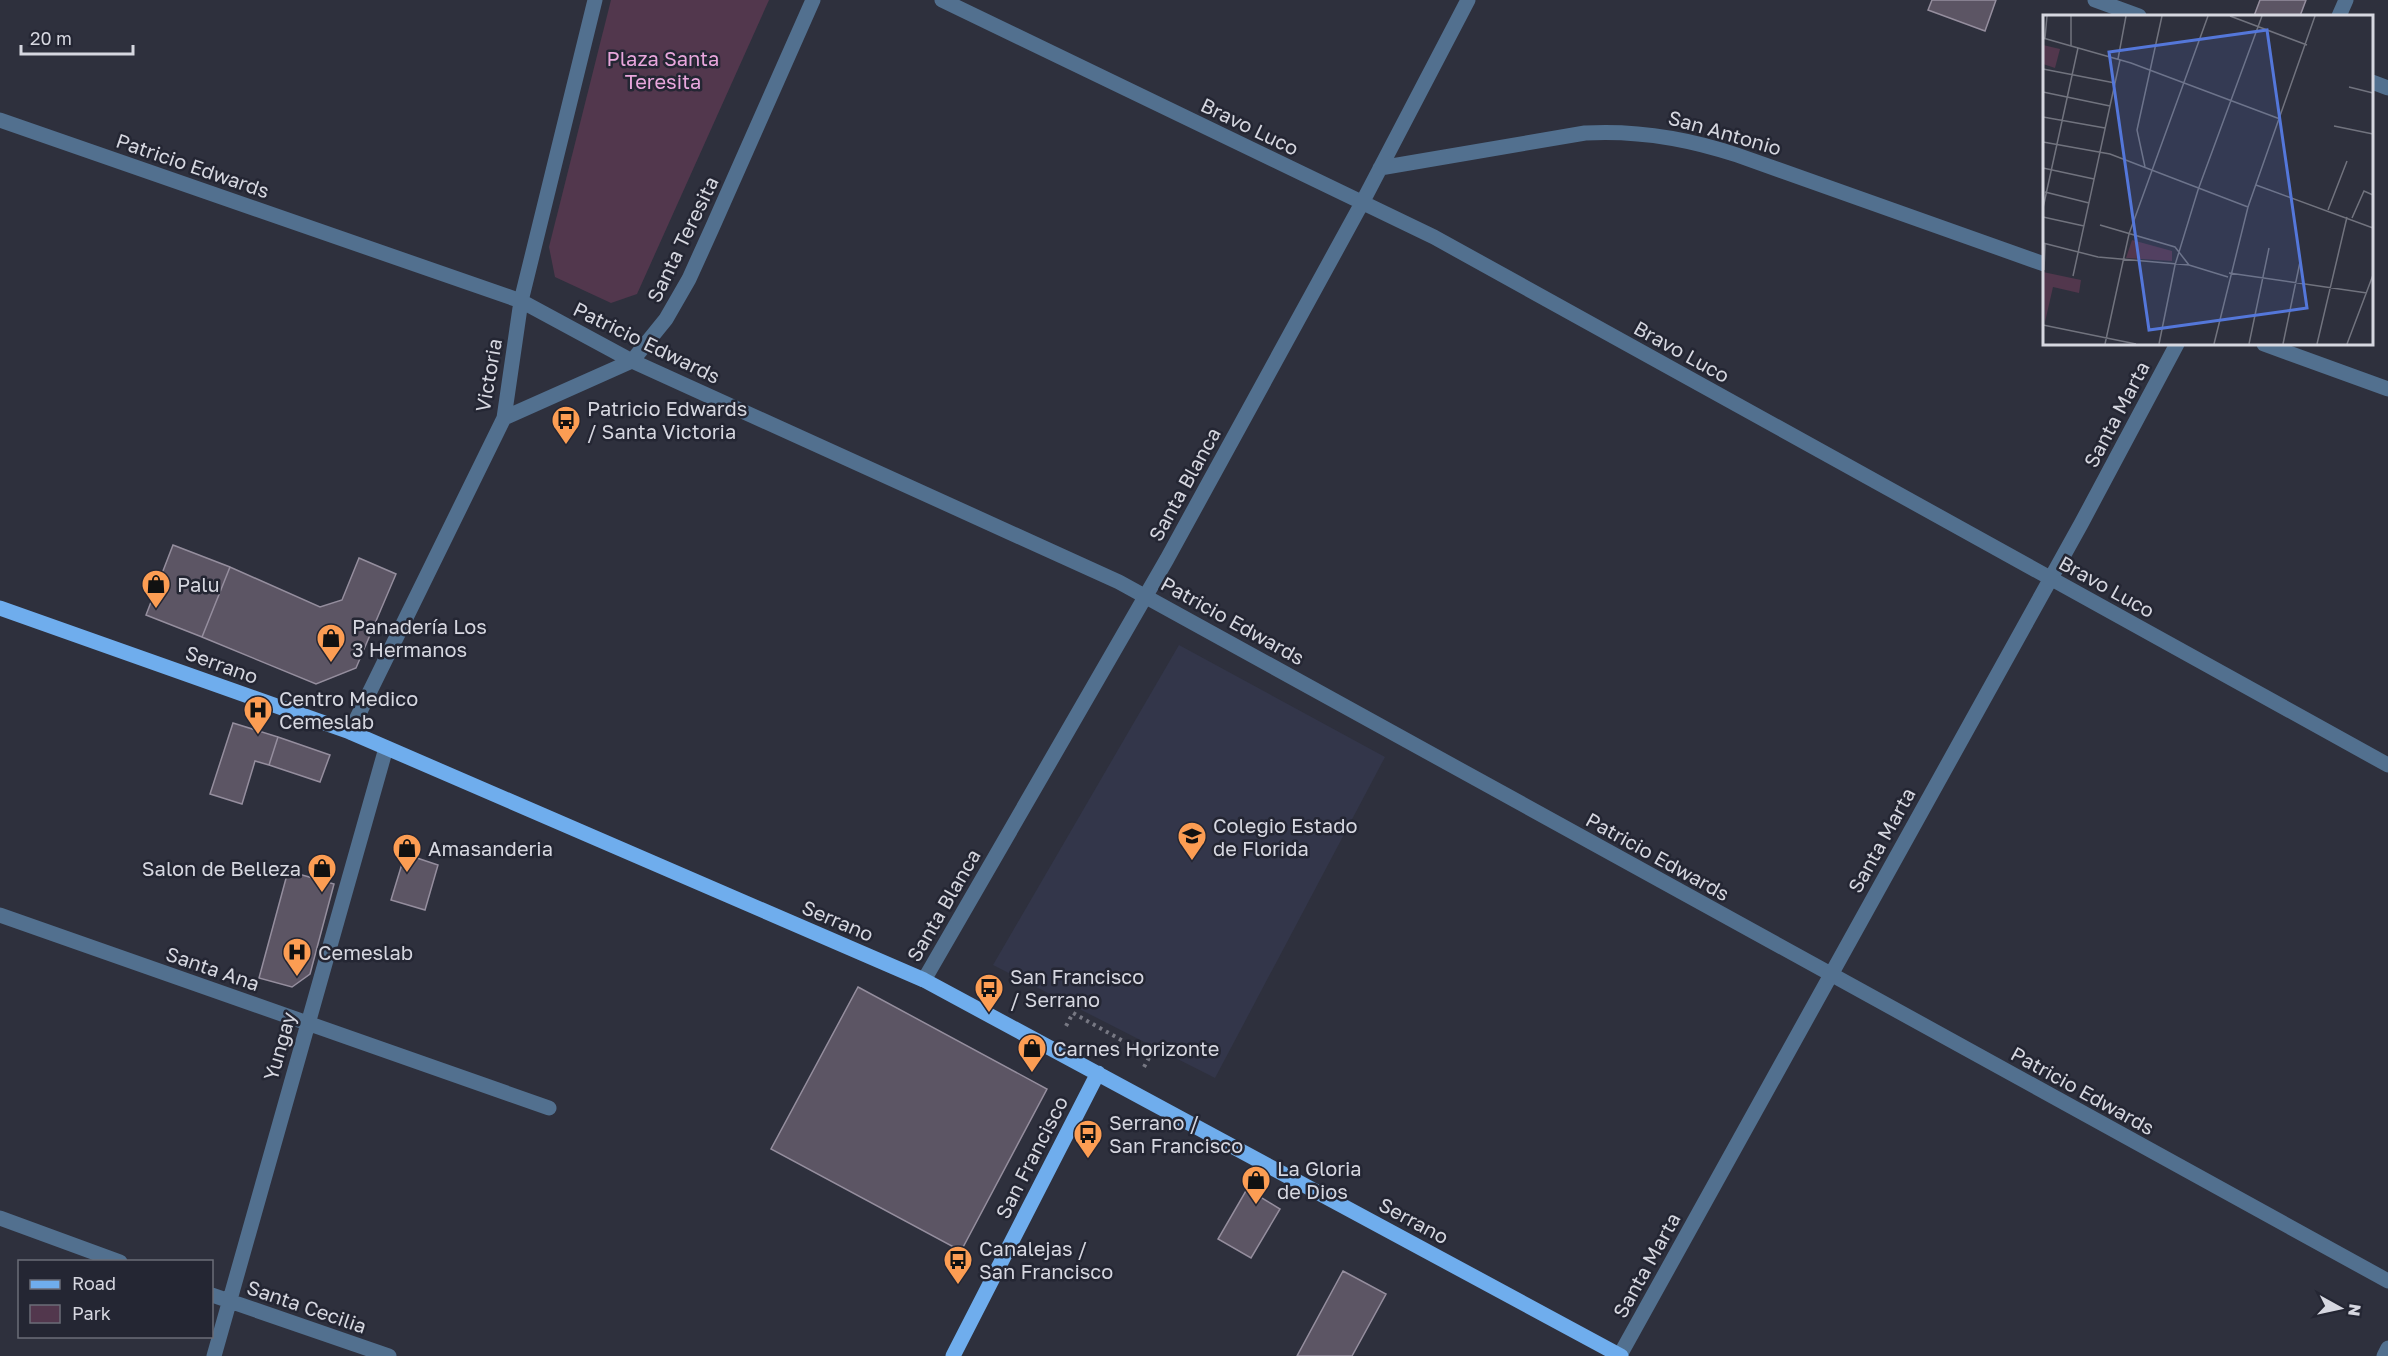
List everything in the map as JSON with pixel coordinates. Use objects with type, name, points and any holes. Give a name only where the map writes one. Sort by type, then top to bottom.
[{"type":"main road","name":"Serrano","points":[[0,608],[350,732],[924,980],[1620,1356]]},
{"type":"main road","name":"San Francisco","points":[[953,1356],[1098,1073]]},
{"type":"street","name":"Victoria","points":[[350,732],[504,417],[521,301],[594,0]]},
{"type":"street","name":"Santa Teresita","points":[[504,417],[632,361],[666,319],[689,279],[813,0]]},
{"type":"street","name":"Bravo Luco","points":[[942,0],[1445,243],[2388,765]]},
{"type":"street","name":"Santa Blanca","points":[[924,980],[1145,596],[1362,203],[1468,0]]},
{"type":"street","points":[[2095,0],[2122,5],[2137,15]]},
{"type":"street","points":[[2339,15],[2346,0]]},
{"type":"street","points":[[2373,82],[2388,88]]},
{"type":"street","name":"Patricio Edwards","points":[[0,120],[521,301],[632,361],[1056,553],[1145,596],[2388,1281]]},
{"type":"street","name":"San Antonio","points":[[1380,168],[1574,134],[1618,131],[1652,134],[1695,141],[1737,154],[2043,264]]},
{"type":"street","name":"Santa Marta","points":[[1620,1356],[2050,579],[2176,345]]},
{"type":"street","points":[[2267,345],[2388,389]]},
{"type":"street","name":"Yungay","points":[[214,1356],[386,748]]},
{"type":"street","name":"Santa Ana","points":[[0,915],[549,1108]]},
{"type":"street","points":[[0,1218],[115,1260]]},
{"type":"street","name":"Santa Cecilia","points":[[213,1294],[389,1356]]},
{"type":"street","points":[[2384,1356],[2388,1348]]},
{"type":"shaded area","name":"Colegio Estado de Florida","points":[[1179,645],[1385,757],[1215,1078],[993,965]]},
{"type":"green space","name":"Plaza Santa Teresita","points":[[611,0],[769,0],[637,294],[611,303],[555,277],[549,247]]},
{"type":"building","points":[[1932,0],[1996,0],[1985,31],[1928,10]]},
{"type":"building","points":[[2260,0],[2306,0],[2300,15],[2254,15]]},
{"type":"building","points":[[173,545],[230,567],[202,637],[146,615]]},
{"type":"building","points":[[359,558],[396,574],[356,668],[316,684],[202,637],[230,567],[320,607],[342,600]]},
{"type":"building","points":[[233,723],[278,737],[269,765],[255,761],[242,804],[210,794]]},
{"type":"building","points":[[278,737],[330,755],[320,782],[269,765]]},
{"type":"building","points":[[405,854],[438,865],[425,910],[391,900]]},
{"type":"building","points":[[288,871],[334,884],[310,974],[292,987],[259,978]]},
{"type":"building","points":[[858,987],[1047,1089],[961,1251],[771,1149]]},
{"type":"building","points":[[1247,1189],[1280,1209],[1251,1258],[1218,1239]]},
{"type":"building","points":[[1343,1271],[1386,1294],[1352,1356],[1297,1356]]},
{"type":"place","name":"Patricio Edwards / Santa Victoria","points":[[566,446]]},
{"type":"place","name":"Palu","points":[[156,610]]},
{"type":"place","name":"Panadería Los 3 Hermanos","points":[[331,664]]},
{"type":"place","name":"Centro Medico Cemeslab","points":[[258,736]]},
{"type":"place","name":"Colegio Estado de Florida","points":[[1192,862]]},
{"type":"place","name":"Amasanderia","points":[[407,874]]},
{"type":"place","name":"Salon de Belleza","points":[[322,894]]},
{"type":"place","name":"Cemeslab","points":[[297,978]]},
{"type":"place","name":"San Francisco / Serrano","points":[[989,1014]]},
{"type":"place","name":"Carnes Horizonte","points":[[1032,1074]]},
{"type":"place","name":"Serrano / San Francisco","points":[[1088,1160]]},
{"type":"place","name":"La Gloria de Dios","points":[[1256,1206]]},
{"type":"place","name":"Canalejas / San Francisco","points":[[958,1286]]}]
